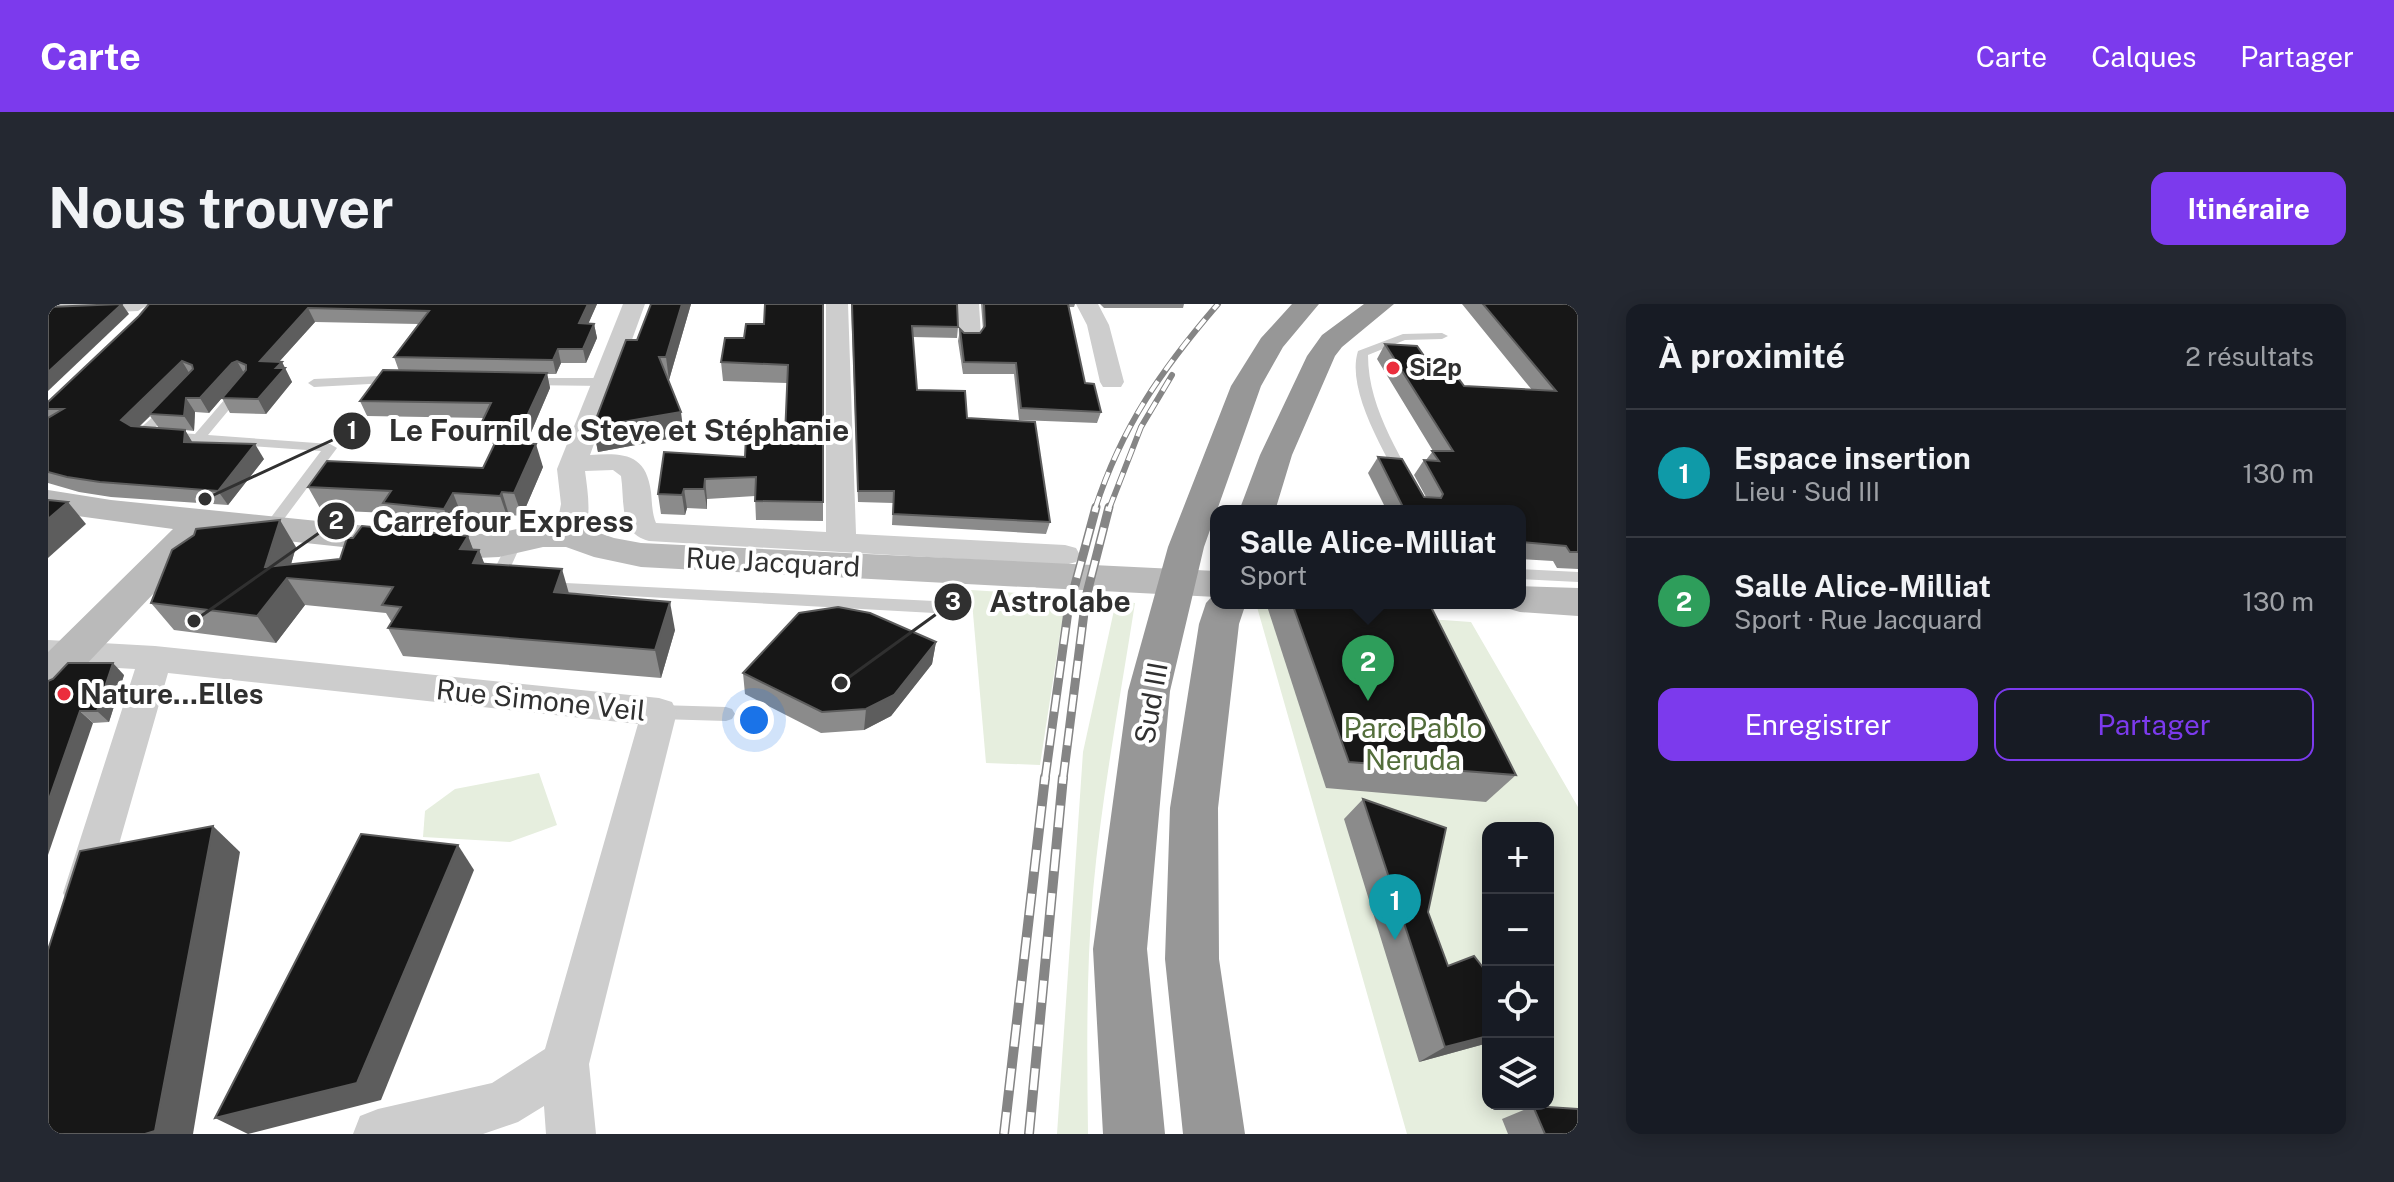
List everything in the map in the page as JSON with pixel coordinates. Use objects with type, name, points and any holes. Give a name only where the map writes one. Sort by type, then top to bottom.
[{"type":"highway","name":"Sud III","points":[[1134,1134],[1120,949],[1149,691],[1186,547],[1246,386],[1271,344],[1306,304]]},
{"type":"highway","points":[[1259,505],[1293,414],[1332,341],[1381,304]]},
{"type":"highway","name":"Sud III","points":[[1214,1134],[1192,959],[1194,808],[1219,624],[1224,609]]},
{"type":"street","points":[[48,308],[138,314],[154,304]]},
{"type":"street","points":[[570,535],[575,504],[573,464],[634,304]]},
{"type":"street","points":[[837,304],[841,544]]},
{"type":"street","points":[[968,304],[970,336]]},
{"type":"street","points":[[1087,304],[1098,325],[1112,382]]},
{"type":"street","points":[[573,464],[619,462],[631,466],[637,474],[640,525],[649,532],[841,544],[1049,565]]},
{"type":"street","name":"Rue Jacquard","points":[[48,501],[202,521],[455,547],[515,542],[543,535],[570,535],[607,549],[641,555],[1049,565],[1210,583]]},
{"type":"street","points":[[56,661],[202,521]]},
{"type":"street","points":[[1526,599],[1578,602]]},
{"type":"street","points":[[75,921],[155,658]]},
{"type":"street","name":"Rue Simone Veil","points":[[56,661],[155,658],[659,712],[565,1064],[571,1134]]},
{"type":"street","points":[[378,1134],[501,1105],[565,1064]]},
{"type":"lane","points":[[1420,505],[1369,401],[1360,366],[1362,353],[1403,337],[1442,336]]},
{"type":"lane","points":[[314,383],[362,378],[423,379]]},
{"type":"lane","points":[[514,381],[605,382]]},
{"type":"lane","points":[[199,438],[246,382]]},
{"type":"lane","points":[[183,392],[141,434],[330,448],[270,528]]},
{"type":"lane","points":[[515,542],[500,574],[507,583],[934,607]]},
{"type":"lane","points":[[1526,574],[1578,577]]},
{"type":"lane","points":[[659,712],[726,714]]},
{"type":"green space","points":[[971,590],[1066,596],[1040,765],[986,763]]},
{"type":"green space","points":[[1116,601],[1135,603],[1106,783],[1093,891],[1088,982],[1088,1134],[1057,1134],[1083,752]]},
{"type":"green space","name":"Parc Pablo Neruda","points":[[1258,609],[1471,622],[1578,807],[1578,1134],[1407,1134]]},
{"type":"green space","points":[[539,773],[557,825],[510,842],[423,837],[425,811],[455,789]]},
{"type":"building","points":[[122,304],[48,372],[48,307]]},
{"type":"building","points":[[149,304],[588,304],[579,323],[594,324],[583,349],[558,349],[553,360],[394,357],[429,311],[308,308],[260,361],[282,362],[276,368],[285,368],[258,399],[222,398],[246,370],[246,365],[237,361],[200,398],[186,398],[184,416],[149,414],[193,369],[192,365],[182,361],[121,420],[131,426],[185,430],[184,442],[255,444],[218,491],[100,482],[48,472],[48,418],[63,409],[48,409],[48,402]]},
{"type":"building","points":[[651,304],[682,304],[666,357],[659,357],[681,412],[593,427],[626,340],[637,340]]},
{"type":"building","points":[[765,304],[823,304],[823,502],[755,501],[756,477],[705,479],[704,489],[684,489],[682,495],[658,494],[664,452],[745,457],[746,436],[785,436],[788,365],[721,362],[725,338],[744,338],[746,324],[764,324]]},
{"type":"building","points":[[852,304],[957,304],[958,327],[912,326],[917,390],[965,391],[967,418],[1035,422],[1050,522],[893,514],[894,491],[858,491]]},
{"type":"building","points":[[984,304],[1068,304],[1085,383],[1094,384],[1101,412],[1021,408],[1016,363],[964,362],[960,329],[964,333],[980,333],[985,326]]},
{"type":"building","points":[[1483,304],[1578,304],[1578,552],[1570,552],[1566,546],[1526,543],[1526,505],[1402,505],[1378,457],[1402,459],[1424,497],[1441,498],[1443,494],[1424,460],[1439,461],[1432,451],[1453,451],[1385,344],[1417,346],[1434,370],[1453,371],[1464,386],[1556,391]]},
{"type":"building","points":[[383,370],[547,373],[521,429],[479,428],[491,403],[360,401]]},
{"type":"building","points":[[495,443],[536,444],[514,493],[502,492],[500,496],[453,493],[444,509],[383,503],[391,491],[308,487],[327,461],[483,468]]},
{"type":"building","points":[[48,500],[68,502],[48,519]]},
{"type":"building","points":[[280,520],[265,567],[340,559],[347,538],[353,538],[362,526],[468,536],[460,549],[479,550],[473,563],[562,569],[554,592],[670,602],[655,650],[388,628],[401,607],[382,605],[393,587],[287,578],[257,616],[151,603],[172,550],[194,535],[196,529]]},
{"type":"building","points":[[838,607],[870,613],[936,642],[894,695],[866,709],[822,712],[743,673],[799,613]]},
{"type":"building","points":[[1294,609],[1432,609],[1516,775],[1349,762]]},
{"type":"building","points":[[68,663],[113,663],[97,711],[80,711],[48,802],[48,681]]},
{"type":"building","points":[[1363,799],[1446,828],[1428,912],[1448,966],[1474,956],[1482,966],[1482,1038],[1445,1047]]},
{"type":"building","points":[[213,826],[155,1131],[145,1134],[48,1134],[48,950],[80,851]]},
{"type":"building","points":[[361,834],[458,845],[357,1083],[215,1118]]},
{"type":"building","points":[[1578,1109],[1578,1134],[1545,1134],[1535,1110]]},
{"type":"railway","points":[[1095,509],[1131,425],[1179,352],[1218,304]]},
{"type":"railway","points":[[1109,509],[1141,427],[1172,375]]},
{"type":"railway","points":[[1045,779],[1068,611],[1096,507]]},
{"type":"railway","points":[[1063,779],[1086,597],[1109,507]]},
{"type":"railway","points":[[1004,1134],[1045,777]]},
{"type":"railway","points":[[1029,1134],[1063,777]]},
{"type":"place","name":"Si2p","points":[[1393,368]]},
{"type":"place","name":"Le Fournil de Steve et Stéphanie","points":[[205,499]]},
{"type":"place","name":"Carrefour Express","points":[[194,621]]},
{"type":"place","name":"Astrolabe","points":[[841,683]]},
{"type":"place","name":"Nature...Elles","points":[[64,694]]},
{"type":"place","name":"Salle Alice-Milliat","points":[[1368,701]]},
{"type":"place","name":"Espace insertion","points":[[1395,940]]}]
